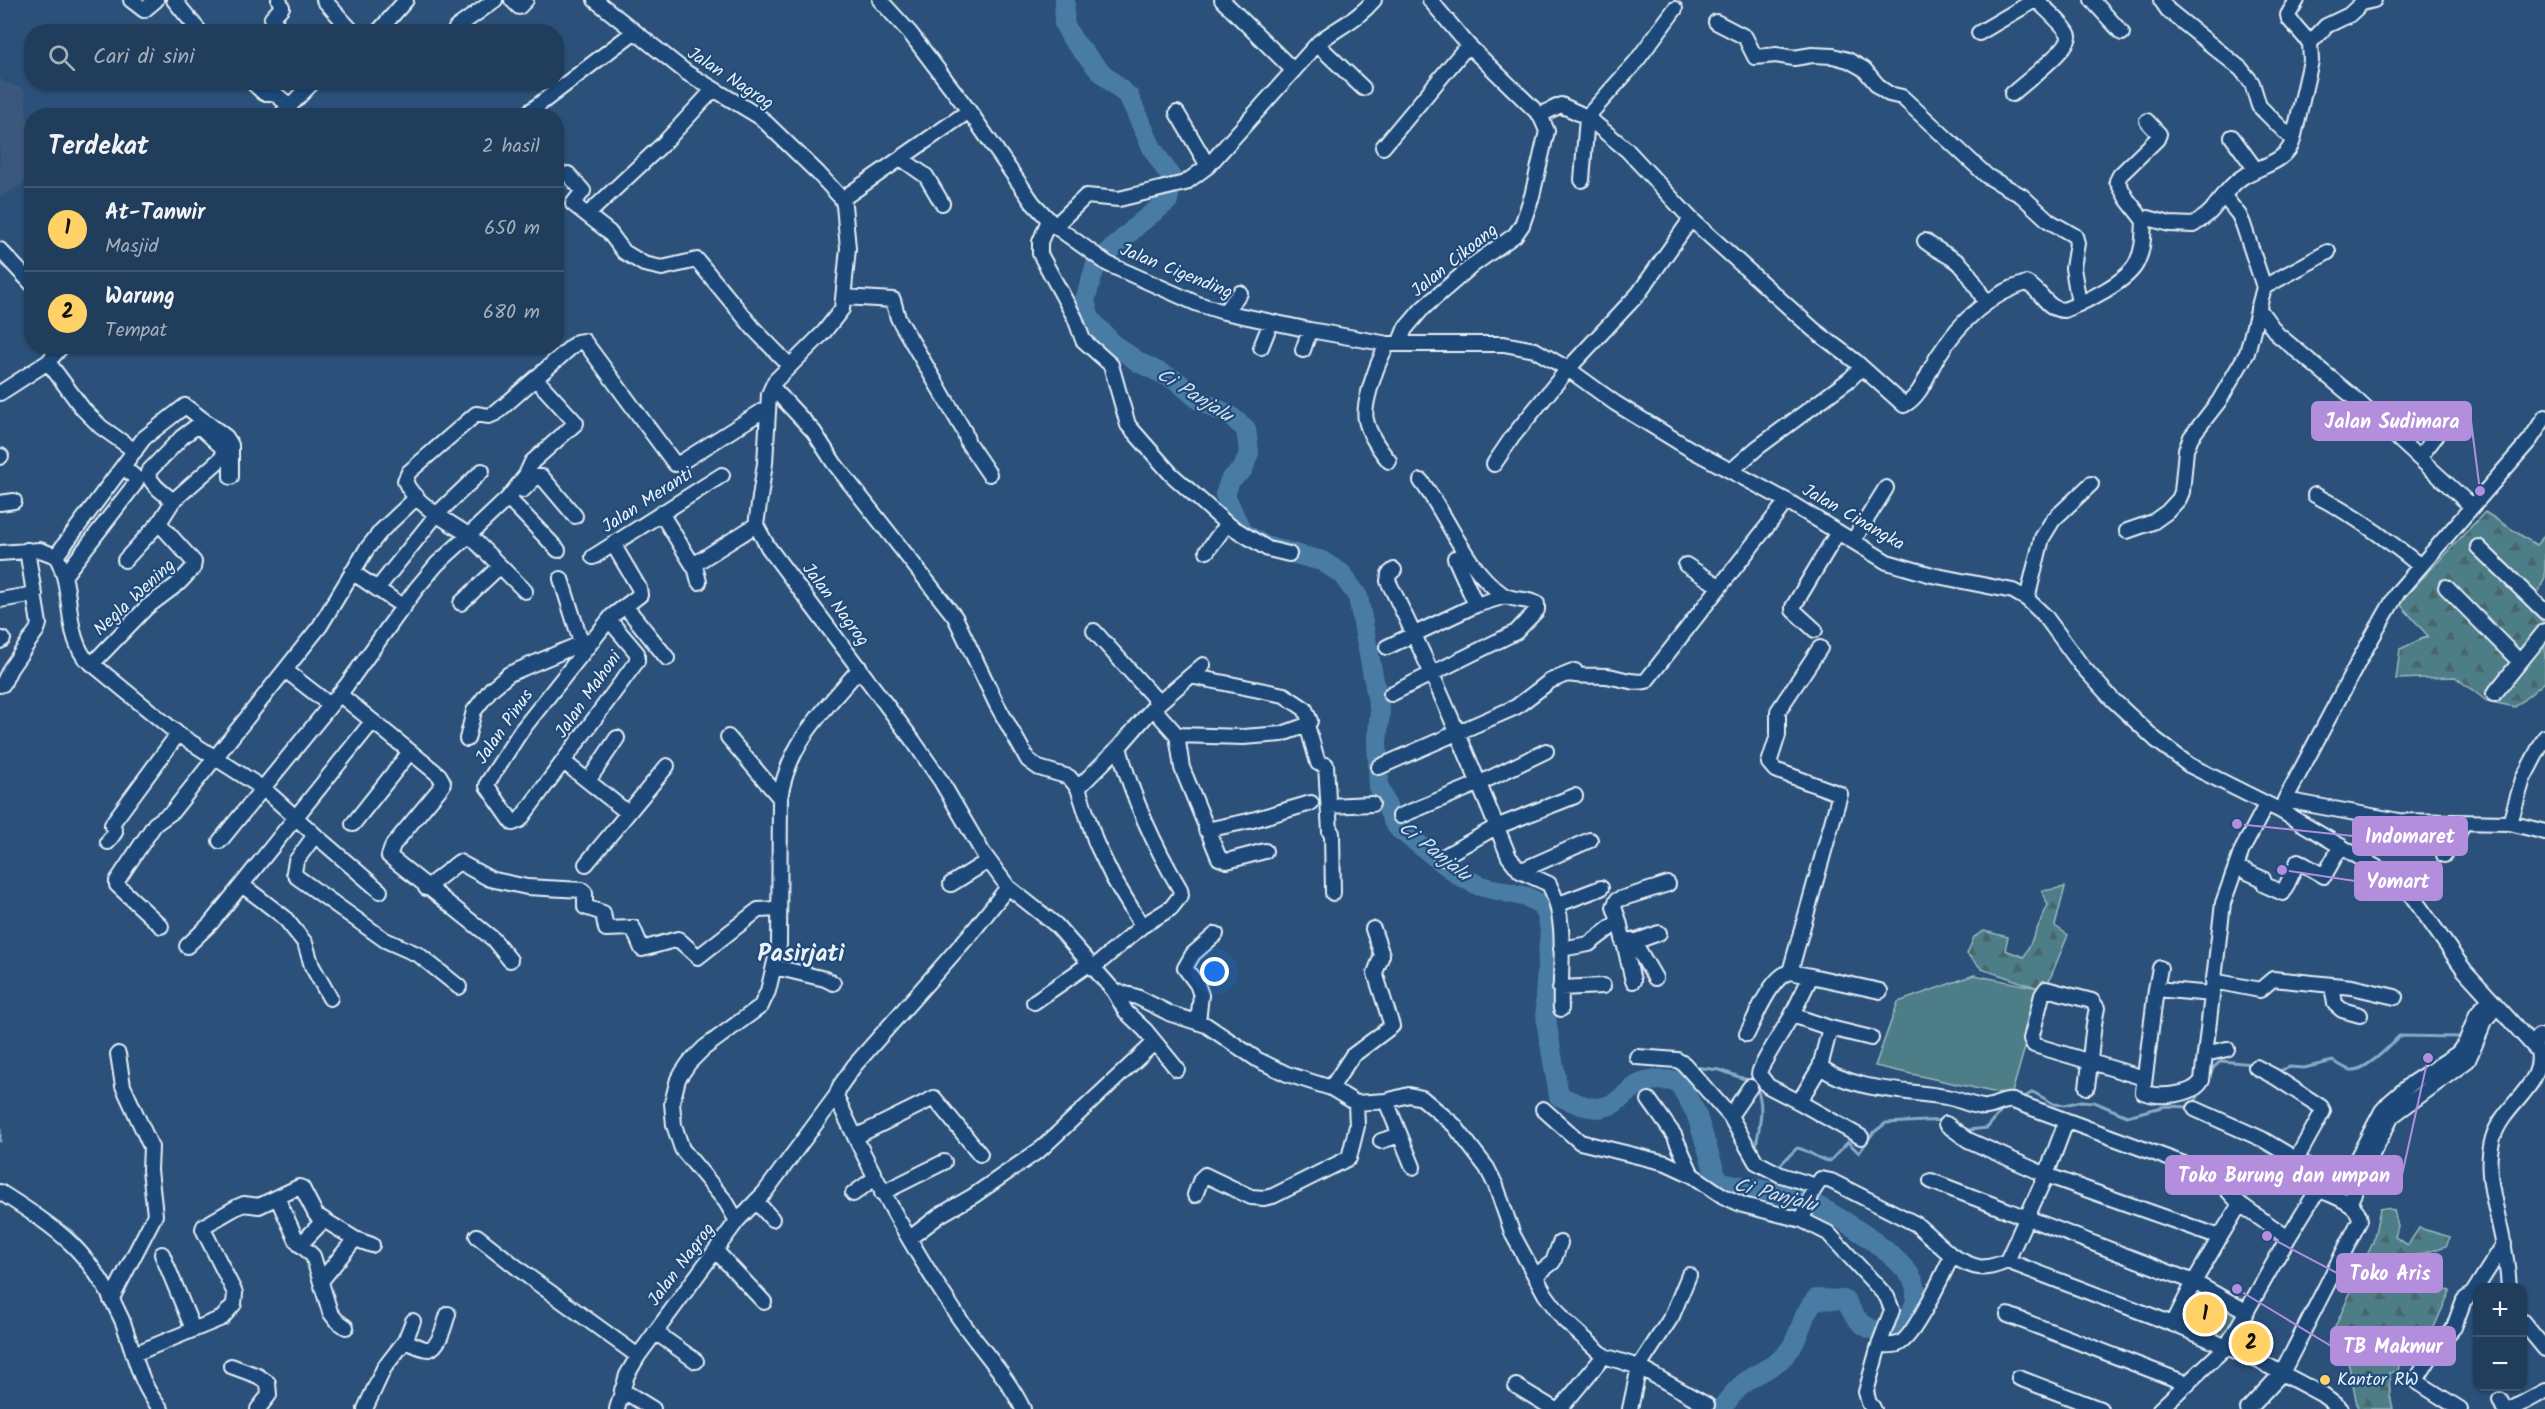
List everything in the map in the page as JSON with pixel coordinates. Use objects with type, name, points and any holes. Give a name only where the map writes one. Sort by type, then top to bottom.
[{"type":"street","points":[[131,0],[144,10],[156,0]]},
{"type":"street","points":[[174,0],[194,24]]},
{"type":"street","points":[[276,24],[272,18],[282,7],[279,0]]},
{"type":"street","points":[[324,0],[346,24]]},
{"type":"street","points":[[385,24],[406,0]]},
{"type":"street","points":[[462,24],[495,0]]},
{"type":"street","points":[[512,0],[519,7],[526,0]]},
{"type":"street","name":"Jalan Nagrog","points":[[595,0],[687,74],[760,117],[784,138],[842,199]]},
{"type":"street","name":"Jalan Cigending","points":[[880,0],[910,33],[969,111],[1026,194],[1052,223],[1103,261],[1157,288],[1224,312],[1394,344]]},
{"type":"street","points":[[1222,0],[1293,70]]},
{"type":"street","points":[[1289,554],[1268,549],[1227,524],[1172,474],[1128,425],[1111,365],[1083,340],[1075,318],[1040,254],[1040,242],[1052,223],[1086,196],[1119,199],[1185,183],[1208,166],[1317,44],[1339,27],[1353,21],[1374,0]]},
{"type":"street","points":[[1430,0],[1468,45],[1540,115],[1561,105],[1587,117],[1628,150],[1691,219],[1814,330],[1901,404],[1909,403],[1919,391],[1938,356],[1965,320],[1986,303],[2026,283],[2034,287],[2051,307],[2064,310],[2079,304],[2131,271],[2137,262],[2143,244],[2144,221],[2117,181],[2120,175],[2157,139],[2159,134],[2148,121]]},
{"type":"street","points":[[1979,33],[2036,0],[2065,28],[2069,35],[2060,51],[2012,94]]},
{"type":"street","points":[[2092,0],[2122,33]]},
{"type":"street","points":[[2161,0],[2168,10],[2241,69],[2252,83],[2259,106],[2293,140]]},
{"type":"street","points":[[2144,221],[2148,218],[2170,224],[2193,225],[2210,212],[2223,195],[2242,177],[2283,157],[2291,147],[2312,61],[2310,43],[2289,20],[2288,15],[2297,0]]},
{"type":"street","points":[[2310,43],[2326,26],[2349,15],[2366,1]]},
{"type":"street","points":[[1582,180],[1587,117],[1635,63],[1675,9]]},
{"type":"street","points":[[1716,22],[1745,37],[1755,57],[1776,55],[1794,58],[1812,55],[1833,56],[1848,60],[1864,69],[1880,88],[1889,94],[1902,97],[1987,176],[2022,196],[2049,221],[2075,236],[2077,243],[2073,268],[2079,304]]},
{"type":"street","points":[[564,85],[634,32]]},
{"type":"street","points":[[1317,44],[1363,88]]},
{"type":"street","points":[[1383,147],[1468,45]]},
{"type":"street","points":[[261,90],[264,93],[274,93],[283,108]]},
{"type":"street","points":[[288,108],[305,90]]},
{"type":"street","points":[[534,108],[558,90]]},
{"type":"street","points":[[587,215],[664,143],[713,90]]},
{"type":"street","points":[[693,565],[756,525],[767,438],[767,408],[772,387],[789,365],[840,314],[844,297],[848,229],[842,199],[969,111]]},
{"type":"street","points":[[1177,113],[1208,166]]},
{"type":"street","name":"Jalan Cikoang","points":[[1389,461],[1370,432],[1365,415],[1377,368],[1422,309],[1473,265],[1515,235],[1522,225],[1532,196],[1547,131],[1540,115]]},
{"type":"street","points":[[2232,137],[2256,170]]},
{"type":"street","points":[[902,159],[926,177],[942,203]]},
{"type":"street","points":[[568,174],[583,191],[573,204],[609,232],[624,252],[644,264],[662,268],[697,260],[754,329],[789,365]]},
{"type":"street","points":[[2127,531],[2153,522],[2179,499],[2182,492],[2183,468],[2188,443],[2236,375],[2247,353],[2264,287],[2239,215],[2223,195]]},
{"type":"street","points":[[1494,464],[1513,436],[1568,369],[1639,293],[1691,219]]},
{"type":"street","points":[[1925,241],[1940,253],[1958,262],[1986,303]]},
{"type":"street","points":[[2264,287],[2328,252]]},
{"type":"street","points":[[2,256],[24,277]]},
{"type":"street","points":[[1224,312],[1240,293]]},
{"type":"street","points":[[844,297],[892,299],[898,318],[964,431],[968,443],[988,474]]},
{"type":"street","points":[[2258,308],[2277,334],[2352,396],[2471,506]]},
{"type":"street","points":[[1260,347],[1271,322]]},
{"type":"street","points":[[1303,350],[1310,330]]},
{"type":"street","points":[[564,354],[577,342],[584,341],[677,464],[767,408]]},
{"type":"street","name":"Jalan Cinangka","points":[[1394,344],[1504,344],[1522,346],[1548,356],[1615,403],[1887,561],[1910,570],[2013,591],[2027,598],[2045,616],[2081,664],[2112,699],[2156,740],[2189,765],[2266,805],[2283,806]]},
{"type":"street","points":[[0,393],[48,362],[55,354]]},
{"type":"street","points":[[525,591],[469,535],[437,514],[406,484],[408,473],[476,414],[492,415],[564,354]]},
{"type":"street","points":[[48,362],[83,409],[101,427],[135,451]]},
{"type":"street","points":[[1731,471],[1757,448],[1850,379],[1861,368]]},
{"type":"street","points":[[510,500],[532,462],[576,423],[536,379]]},
{"type":"street","points":[[772,387],[814,432],[840,471],[955,617],[997,705],[1028,760],[1039,768],[1066,776],[1078,788],[1096,843],[1113,878],[1142,926]]},
{"type":"street","points":[[56,556],[149,433],[159,428],[185,406],[226,437],[231,445],[231,477]]},
{"type":"street","points":[[2283,806],[2398,592],[2530,440],[2545,417]]},
{"type":"street","points":[[2420,458],[2447,422]]},
{"type":"street","points":[[124,560],[159,523],[173,501],[224,456],[222,447],[198,425],[182,437],[148,472],[148,477],[154,485],[173,501]]},
{"type":"street","points":[[64,576],[135,484],[136,479],[127,470]]},
{"type":"street","points":[[377,589],[437,514],[482,471]]},
{"type":"street","name":"Jalan Meranti","points":[[593,557],[722,475]]},
{"type":"street","points":[[220,842],[339,694],[437,564],[536,477],[545,479],[575,516]]},
{"type":"street","points":[[1421,481],[1436,500],[1471,561],[1484,578],[1505,596]]},
{"type":"street","points":[[2027,598],[2042,538],[2053,520],[2091,484]]},
{"type":"street","points":[[1853,541],[1886,488]]},
{"type":"street","points":[[2315,495],[2363,521],[2420,565]]},
{"type":"street","points":[[161,926],[117,885],[117,881],[155,824],[171,812],[320,626],[352,572],[381,531],[417,497]]},
{"type":"street","points":[[510,500],[558,550]]},
{"type":"street","points":[[1378,767],[1516,707],[1550,681],[1568,674],[1641,682],[1653,674],[1787,501]]},
{"type":"street","points":[[661,513],[693,565],[699,582]]},
{"type":"street","name":"Negla Wening","points":[[92,664],[147,607],[179,583],[194,568],[194,562],[159,523]]},
{"type":"street","points":[[1207,551],[1227,524]]},
{"type":"street","name":"Jalan Nagrog","points":[[616,1409],[638,1356],[737,1221],[726,1202],[682,1149],[673,1115],[673,1096],[678,1079],[689,1063],[704,1048],[761,1006],[775,967],[779,909],[780,798],[787,767],[797,744],[860,668],[768,547],[756,525]]},
{"type":"street","points":[[1815,630],[1793,610],[1793,607],[1838,532]]},
{"type":"street","points":[[613,544],[641,592],[640,596],[626,607],[667,658]]},
{"type":"street","points":[[2478,547],[2545,612]]},
{"type":"street","points":[[0,685],[3,684],[10,669],[37,630],[39,616],[27,550]]},
{"type":"street","points":[[0,554],[40,550],[56,556],[64,576],[78,648],[92,664],[178,734],[264,789],[380,891]]},
{"type":"street","points":[[1455,558],[1476,605]]},
{"type":"street","points":[[461,603],[500,566]]},
{"type":"street","points":[[1686,566],[1719,586]]},
{"type":"street","points":[[1394,570],[1389,574],[1388,581],[1415,634],[1509,856],[1520,871],[1549,884],[1558,904],[1561,921],[1561,1009]]},
{"type":"street","points":[[352,572],[404,607]]},
{"type":"street","points":[[467,739],[474,711],[491,690],[509,674],[587,640],[561,579]]},
{"type":"street","points":[[2446,586],[2520,662]]},
{"type":"street","points":[[0,600],[35,594]]},
{"type":"street","points":[[1387,647],[1476,605],[1505,596],[1537,604],[1537,610],[1516,632],[1390,694]]},
{"type":"street","name":"Jalan Pinus","points":[[564,762],[517,823],[509,819],[488,786],[505,753],[587,640],[609,621],[614,613],[626,607]]},
{"type":"street","name":"Jalan Mahoni","points":[[564,762],[637,661],[637,653],[609,621]]},
{"type":"street","points":[[1094,632],[1156,706],[1177,735],[1182,768],[1219,858],[1223,861],[1265,851]]},
{"type":"street","points":[[2494,694],[2544,636]]},
{"type":"street","points":[[1790,972],[1840,794],[1774,770],[1769,763],[1778,735],[1778,711],[1820,648]]},
{"type":"street","points":[[1078,788],[1095,773],[1156,706],[1203,665]]},
{"type":"street","points":[[860,668],[941,781],[988,861],[1008,887],[1056,925],[1114,991],[1126,1012],[1145,1030],[1177,1070]]},
{"type":"street","points":[[285,670],[330,705]]},
{"type":"street","points":[[1177,735],[1243,737],[1282,734],[1307,725],[1310,721],[1305,709],[1284,695],[1190,676]]},
{"type":"street","points":[[339,694],[439,775],[443,782],[393,845],[388,855],[426,888],[493,939],[510,960]]},
{"type":"street","points":[[187,946],[211,923],[372,722]]},
{"type":"street","points":[[1307,725],[1318,763],[1326,765],[1329,832],[1332,833],[1333,892]]},
{"type":"street","points":[[108,842],[115,832],[112,825],[114,821],[178,734]]},
{"type":"street","points":[[728,737],[780,798]]},
{"type":"street","points":[[2510,823],[2523,779],[2545,737]]},
{"type":"street","points":[[588,781],[617,738]]},
{"type":"street","points":[[1034,1002],[1091,966],[1142,926],[1171,908],[1180,898],[1181,893],[1156,848],[1119,747]]},
{"type":"street","points":[[1400,816],[1480,783],[1546,751]]},
{"type":"street","points":[[353,824],[410,752]]},
{"type":"street","points":[[564,762],[628,813]]},
{"type":"street","points":[[586,864],[667,766]]},
{"type":"street","points":[[1441,858],[1496,827],[1575,796]]},
{"type":"street","points":[[1206,830],[1249,821],[1311,803]]},
{"type":"street","points":[[1329,806],[1372,804]]},
{"type":"street","points":[[2160,968],[2142,1088],[2146,1094],[2176,1094],[2194,1089],[2202,1080],[2223,903],[2242,850],[2266,805]]},
{"type":"street","points":[[2283,806],[2399,821],[2510,823],[2545,832]]},
{"type":"street","points":[[2283,806],[2341,846],[2396,879],[2406,889],[2465,971],[2532,1043],[2542,1059],[2542,1074],[2500,1122],[2491,1147],[2491,1179],[2504,1244],[2509,1283]]},
{"type":"street","points":[[2444,855],[2458,835],[2463,823]]},
{"type":"street","points":[[315,835],[296,861],[294,872],[297,877],[385,940],[419,955],[459,987]]},
{"type":"street","points":[[1520,871],[1590,840]]},
{"type":"street","points":[[2236,867],[2263,879],[2265,885],[2283,893],[2298,861],[2324,876],[2341,846]]},
{"type":"street","points":[[951,884],[988,861]]},
{"type":"street","points":[[426,888],[459,862],[490,879],[518,885],[582,890],[585,893],[585,907],[603,913],[606,928],[633,928],[641,948],[678,939],[698,957],[758,910],[779,909]]},
{"type":"street","points":[[1654,978],[1629,942],[1618,921],[1614,907],[1617,900],[1668,884]]},
{"type":"street","points":[[242,885],[284,917],[305,943],[312,966],[330,998]]},
{"type":"street","points":[[737,1221],[756,1201],[836,1096],[854,1066],[974,930],[1008,887]]},
{"type":"street","points":[[1558,904],[1601,888]]},
{"type":"street","points":[[1561,949],[1589,944],[1618,921]]},
{"type":"street","points":[[1331,1088],[1352,1056],[1392,1026],[1375,973],[1382,956],[1373,929]]},
{"type":"street","points":[[1629,942],[1659,933]]},
{"type":"street","points":[[1198,1022],[1201,995],[1197,984],[1185,968],[1193,954],[1216,934]]},
{"type":"street","points":[[1629,942],[1633,981]]},
{"type":"street","points":[[775,967],[825,979],[832,983]]},
{"type":"street","points":[[1747,1034],[1781,974],[1790,972],[1880,991]]},
{"type":"street","points":[[1811,976],[1777,1043],[1759,1069],[1759,1074],[1767,1086],[1861,1137]]},
{"type":"street","points":[[2156,988],[2260,990],[2273,979],[2332,985],[2395,997]]},
{"type":"street","points":[[2332,985],[2335,1004],[2342,1010],[2360,1015]]},
{"type":"street","points":[[1560,988],[1603,986]]},
{"type":"street","points":[[2087,1087],[2090,1063],[2097,1008],[2092,1001],[2046,989],[2040,1003],[2032,1042],[2034,1045],[2090,1063],[2144,1078]]},
{"type":"street","points":[[1114,991],[1211,1027],[1258,1060],[1281,1072],[1331,1088],[1356,1103],[1386,1101],[1403,1095],[1418,1096],[1454,1125],[1493,1177],[1513,1235],[1535,1276],[1564,1320],[1604,1356],[1639,1367],[1707,1405]]},
{"type":"street","points":[[1126,1012],[1137,998]]},
{"type":"street","points":[[2349,1204],[2357,1172],[2389,1112],[2433,1078],[2468,1060],[2477,1014],[2493,1002]]},
{"type":"street","points":[[1792,1015],[1830,1028],[1871,1038]]},
{"type":"street","points":[[1799,1102],[1820,1067],[1830,1028]]},
{"type":"street","points":[[2532,1043],[2539,1036],[2545,1038]]},
{"type":"street","points":[[910,1238],[940,1215],[982,1190],[1041,1149],[1154,1043]]},
{"type":"street","points":[[2205,1054],[2227,1048]]},
{"type":"street","points":[[111,1300],[155,1215],[150,1170],[151,1147],[123,1086],[118,1054]]},
{"type":"street","points":[[1637,1057],[1677,1060],[1684,1064],[1730,1116],[1756,1162],[1815,1189]]},
{"type":"street","points":[[1820,1067],[1839,1078],[1907,1092],[1949,1097],[1983,1107],[2015,1103],[2206,1172],[2218,1180],[2240,1204],[2288,1238]]},
{"type":"street","points":[[2256,1067],[2282,1081],[2321,1107],[2323,1111],[2296,1160]]},
{"type":"street","points":[[1730,1116],[1750,1087]]},
{"type":"street","points":[[836,1096],[882,1193],[955,1312],[1015,1394],[1023,1409]]},
{"type":"street","points":[[855,1137],[934,1098],[980,1154]]},
{"type":"street","points":[[1649,1100],[1674,1135],[1692,1175]]},
{"type":"street","points":[[1386,1101],[1413,1167]]},
{"type":"street","points":[[1196,1195],[1201,1179],[1205,1175],[1251,1197],[1269,1197],[1349,1158],[1357,1126],[1356,1103]]},
{"type":"street","points":[[1543,1109],[1580,1142],[1666,1163],[1692,1175],[1723,1196],[1743,1205],[1802,1220],[1828,1233],[1887,1297],[1892,1310],[1866,1392],[1869,1403],[1874,1409]]},
{"type":"street","points":[[2195,1109],[2242,1129],[2333,1181]]},
{"type":"street","points":[[2007,1261],[2046,1175],[2066,1122]]},
{"type":"street","points":[[1946,1124],[1968,1140],[2046,1175],[2220,1237]]},
{"type":"street","points":[[1381,1141],[1400,1135]]},
{"type":"street","points":[[882,1193],[944,1162]]},
{"type":"street","points":[[2160,1409],[2227,1346],[2312,1199],[2333,1181],[2357,1172]]},
{"type":"street","points":[[853,1194],[875,1178]]},
{"type":"street","points":[[1802,1220],[1815,1189],[1822,1179],[1832,1181],[1916,1224],[1952,1256],[1975,1267],[1985,1269],[2007,1261],[2174,1324],[2227,1346],[2321,1394],[2341,1409]]},
{"type":"street","points":[[1931,1181],[2194,1281],[2246,1311]]},
{"type":"street","points":[[134,1354],[222,1318],[231,1310],[235,1299],[232,1285],[204,1232],[204,1226],[244,1204],[259,1206],[302,1188],[315,1215],[355,1239],[372,1245]]},
{"type":"street","points":[[2247,1409],[2282,1374],[2360,1220],[2359,1214],[2349,1204],[2321,1190]]},
{"type":"street","points":[[0,1192],[66,1237],[94,1268],[111,1300],[146,1388],[161,1409]]},
{"type":"street","points":[[278,1199],[285,1218],[300,1245],[313,1256],[330,1312],[346,1327]]},
{"type":"street","points":[[756,1201],[772,1220]]},
{"type":"street","points":[[2174,1324],[2194,1281],[2240,1204]]},
{"type":"street","points":[[300,1245],[323,1221]]},
{"type":"street","points":[[477,1236],[638,1356]]},
{"type":"street","points":[[321,1281],[355,1239]]},
{"type":"street","points":[[1535,1276],[1553,1262],[1560,1243]]},
{"type":"street","points":[[2460,1409],[2419,1383],[2418,1377],[2438,1345],[2454,1327],[2464,1300],[2473,1293],[2504,1244]]},
{"type":"street","points":[[716,1251],[765,1302]]},
{"type":"street","points":[[162,1254],[194,1329]]},
{"type":"street","points":[[1880,1344],[1895,1345],[1905,1340],[1928,1305],[1952,1256]]},
{"type":"street","points":[[1630,1409],[1639,1367],[1672,1316],[1689,1275]]},
{"type":"street","points":[[405,1341],[426,1349],[432,1347],[440,1335],[448,1314]]},
{"type":"street","points":[[2008,1316],[2188,1384]]},
{"type":"street","points":[[365,1409],[384,1368],[405,1341],[413,1321]]},
{"type":"street","points":[[2527,1326],[2545,1348]]},
{"type":"street","points":[[655,1332],[696,1361]]},
{"type":"street","points":[[1560,1409],[1604,1356]]},
{"type":"street","points":[[231,1365],[258,1376],[268,1383],[269,1395],[258,1409]]},
{"type":"street","points":[[2019,1378],[2100,1409]]},
{"type":"street","points":[[1516,1386],[1554,1409]]},
{"type":"street","points":[[622,1390],[653,1409]]},
{"type":"street","points":[[2512,1409],[2545,1390]]},
{"type":"shaded area","points":[[0,77],[3,82],[22,88],[25,92],[26,108],[24,108],[24,183],[0,197]]},
{"type":"green space","points":[[2485,512],[2536,545],[2545,535],[2545,577],[2531,610],[2545,624],[2545,682],[2515,707],[2487,701],[2455,677],[2396,679],[2400,649],[2428,636],[2399,603]]},
{"type":"green space","points":[[2065,887],[2055,926],[2068,935],[2049,981],[2038,988],[1982,969],[1967,954],[1974,937],[1984,931],[2008,937],[2005,950],[2024,957],[2048,905],[2042,891]]},
{"type":"green space","points":[[1974,975],[2038,988],[2026,1044],[2011,1096],[1875,1066],[1898,1002]]},
{"type":"green space","points":[[2380,1209],[2394,1210],[2398,1226],[2395,1237],[2408,1245],[2419,1228],[2450,1237],[2446,1246],[2416,1256],[2406,1281],[2450,1291],[2432,1332],[2408,1340],[2401,1354],[2398,1371],[2389,1373],[2393,1409],[2358,1409],[2347,1357],[2328,1343],[2373,1242]]},
{"type":"green space","points":[[2196,1289],[2238,1312],[2223,1342],[2180,1321],[2182,1317],[2216,1334],[2227,1310],[2194,1292]]},
{"type":"waterway","name":"Ci Panjalu","points":[[1065,0],[1064,23],[1072,39],[1099,70],[1129,97],[1152,148],[1172,179],[1168,201],[1140,223],[1096,264],[1085,300],[1090,319],[1114,345],[1140,363],[1177,381],[1199,400],[1229,415],[1246,429],[1249,453],[1243,469],[1230,480],[1225,495],[1242,532],[1265,546],[1322,561],[1342,574],[1358,597],[1380,712],[1377,742],[1379,787],[1393,821],[1399,829],[1460,876],[1480,886],[1527,897],[1539,903],[1546,912],[1550,929],[1545,997],[1547,1026],[1559,1096],[1579,1104],[1600,1108],[1614,1103],[1634,1087],[1643,1083],[1656,1080],[1678,1081],[1696,1113],[1716,1176],[1722,1182],[1790,1195],[1812,1203],[1846,1222],[1882,1248],[1909,1274],[1915,1285],[1915,1304],[1899,1332],[1881,1332],[1869,1328],[1859,1321],[1844,1300],[1816,1299],[1808,1310],[1795,1342],[1786,1354],[1774,1365],[1745,1382],[1721,1409]]},
{"type":"waterway","points":[[2277,1072],[2290,1067],[2304,1068],[2333,1061],[2351,1070],[2357,1070],[2377,1058],[2399,1036],[2459,1037]]},
{"type":"waterway","points":[[2209,1076],[2221,1061],[2254,1064]]},
{"type":"waterway","points":[[1693,1067],[1720,1070],[1750,1081]]},
{"type":"waterway","points":[[1678,1081],[1685,1071]]},
{"type":"waterway","points":[[1755,1084],[1761,1108],[1755,1151]]},
{"type":"waterway","points":[[2021,1099],[2033,1092],[2054,1104],[2094,1102],[2127,1116],[2166,1106],[2191,1107],[2206,1085]]},
{"type":"waterway","points":[[1960,1127],[1968,1130],[1987,1128],[2005,1107]]},
{"type":"waterway","points":[[1775,1165],[1779,1166],[1797,1148],[1830,1161],[1848,1142],[1859,1153],[1873,1133],[1886,1123],[1946,1120]]},
{"type":"waterway","points":[[0,1125],[0,1141]]},
{"type":"waterway","points":[[22,1199],[73,1232],[103,1272]]},
{"type":"place","name":"Jalan Sudimara","points":[[2480,491]]},
{"type":"place","name":"Indomaret","points":[[2237,824]]},
{"type":"place","name":"Yomart","points":[[2282,870]]},
{"type":"place","name":"Toko Burung dan umpan","points":[[2428,1058]]},
{"type":"place","name":"Toko Aris","points":[[2267,1236]]},
{"type":"place","name":"TB Makmur","points":[[2237,1289]]},
{"type":"place","name":"At-Tanwir","points":[[2205,1314]]},
{"type":"place","name":"Warung","points":[[2251,1343]]},
{"type":"place","name":"Kantor RW","points":[[2325,1380]]},
{"type":"district","name":"Pasirjati","points":[[801,954]]}]
